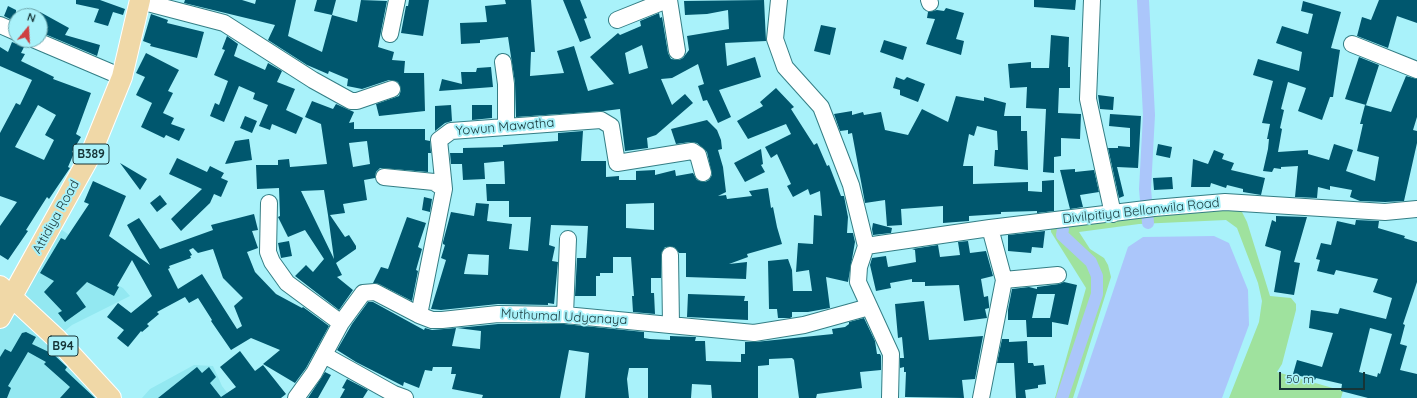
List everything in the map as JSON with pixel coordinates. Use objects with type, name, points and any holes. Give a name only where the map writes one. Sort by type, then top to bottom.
[{"type":"main road","name":"Attidiya Road","points":[[0,318],[6,291],[90,156],[122,77],[140,0]]},
{"type":"main road","name":"B94","points":[[6,291],[56,338],[111,398]]},
{"type":"street","points":[[140,0],[224,23],[313,80],[351,102],[392,89]]},
{"type":"street","points":[[390,34],[396,0]]},
{"type":"street","points":[[617,20],[668,0],[677,50]]},
{"type":"street","points":[[779,0],[775,39],[785,67],[820,107],[851,185],[866,246],[859,267],[858,282],[880,328],[890,354],[890,398]]},
{"type":"street","points":[[1092,0],[1088,99],[1113,214]]},
{"type":"street","points":[[1352,44],[1417,70]]},
{"type":"street","points":[[48,46],[122,77]]},
{"type":"street","points":[[503,62],[506,84],[506,126]]},
{"type":"street","name":"Yowun Mawatha","points":[[419,315],[444,189],[439,140],[451,130],[601,120],[611,126],[617,163],[692,151],[698,155],[703,173]]},
{"type":"street","points":[[384,177],[434,182],[444,189]]},
{"type":"street","name":"Divilpitiya Bellanwila Road","points":[[866,246],[990,228],[1225,202],[1385,212],[1417,209]]},
{"type":"street","points":[[269,203],[268,252],[272,262],[288,282],[341,323]]},
{"type":"street","points":[[981,398],[1004,280],[990,228]]},
{"type":"street","points":[[565,315],[568,239]]},
{"type":"street","points":[[670,255],[671,325]]},
{"type":"street","points":[[1004,280],[1058,275]]},
{"type":"street","name":"Muthumal Udyanaya","points":[[296,398],[314,374],[341,323],[363,292],[375,292],[419,315],[432,320],[498,314],[565,315],[754,333],[804,325],[869,307]]},
{"type":"street","points":[[324,355],[394,394],[405,398]]},
{"type":"shaded area","points":[[52,223],[82,244],[112,282],[123,288],[130,296],[72,325],[56,338],[111,398],[0,398],[0,318]]},
{"type":"shaded area","points":[[1214,236],[1229,243],[1248,290],[1249,325],[1222,398],[1077,398],[1128,247],[1143,237]]},
{"type":"shaded area","points":[[194,365],[213,366],[222,386],[231,398],[142,398],[150,389]]},
{"type":"green space","points":[[1239,206],[1247,222],[1270,296],[1291,298],[1296,304],[1296,310],[1282,364],[1277,372],[1343,391],[1341,398],[1229,398],[1259,322],[1262,301],[1258,283],[1237,228],[1226,220],[1139,224],[1079,232],[1090,249],[1104,258],[1108,265],[1111,277],[1073,398],[1055,398],[1086,288],[1051,232],[1051,221]]},
{"type":"building","points":[[76,0],[100,0],[125,9],[123,15],[113,12],[108,26],[94,22],[99,9],[76,4]]},
{"type":"building","points":[[185,0],[242,0],[255,4],[256,0],[296,0],[288,36],[322,52],[332,15],[357,22],[361,0],[387,1],[378,47],[394,52],[392,60],[405,61],[404,73],[424,73],[425,111],[379,116],[376,104],[399,96],[401,90],[398,82],[389,80],[362,89],[347,86],[348,79],[329,71],[328,74],[307,65],[268,40],[275,25],[184,3]]},
{"type":"building","points":[[317,0],[336,0],[332,15],[314,11]]},
{"type":"building","points":[[409,0],[429,0],[423,36],[401,33],[406,6],[408,6]]},
{"type":"building","points":[[505,0],[531,0],[535,52],[531,52],[530,76],[564,73],[557,51],[574,46],[588,91],[614,84],[590,57],[618,33],[620,35],[641,26],[640,21],[659,13],[660,18],[662,17],[668,53],[671,59],[679,60],[683,58],[689,50],[687,36],[729,29],[728,10],[707,14],[685,15],[684,1],[764,0],[766,41],[725,43],[727,66],[755,57],[761,77],[719,90],[731,117],[718,123],[707,100],[703,101],[698,86],[704,84],[698,64],[672,78],[661,79],[672,105],[685,94],[693,103],[656,135],[647,138],[648,148],[625,151],[620,109],[516,117],[515,83],[508,37],[480,40],[480,43],[461,44],[460,23],[487,22],[485,6],[506,4]],"holes":[[[642,45],[648,68],[629,74],[625,53]]]},
{"type":"building","points":[[563,0],[580,0],[587,18],[584,19],[591,38],[580,42]]},
{"type":"building","points":[[1034,0],[1076,0],[1075,10],[1034,7]]},
{"type":"building","points":[[1379,0],[1417,0],[1417,23],[1397,16],[1388,48],[1357,36],[1362,17],[1371,20]]},
{"type":"building","points":[[1303,1],[1341,12],[1331,48],[1340,50],[1333,97],[1330,97],[1322,120],[1298,111],[1306,88],[1288,82],[1281,109],[1284,110],[1280,128],[1282,129],[1278,152],[1308,150],[1308,154],[1329,160],[1334,144],[1353,150],[1346,171],[1375,181],[1379,157],[1357,151],[1363,124],[1360,124],[1365,105],[1391,112],[1406,76],[1417,79],[1417,117],[1413,130],[1417,131],[1417,143],[1404,201],[1360,201],[1350,197],[1352,190],[1330,186],[1330,190],[1318,187],[1317,198],[1295,197],[1298,166],[1281,167],[1281,169],[1274,168],[1272,172],[1263,171],[1268,149],[1269,139],[1267,139],[1270,124],[1262,123],[1273,81],[1253,75],[1258,59],[1299,71],[1302,52],[1276,43],[1282,26],[1308,34],[1313,14],[1301,11]]},
{"type":"building","points":[[8,6],[12,8],[8,8],[8,18],[4,16]]},
{"type":"building","points":[[946,8],[964,13],[956,39],[964,41],[961,55],[926,44],[935,19],[927,18],[928,12],[937,10],[944,11]]},
{"type":"building","points":[[151,14],[168,20],[167,23],[204,32],[197,58],[150,46],[151,44],[143,41]]},
{"type":"building","points":[[48,16],[69,28],[65,35],[100,45],[97,56],[48,35]]},
{"type":"building","points":[[821,25],[836,28],[830,55],[814,51]]},
{"type":"building","points":[[1051,35],[1069,37],[1068,67],[1070,67],[1070,88],[1059,88],[1058,113],[1081,114],[1080,139],[1061,138],[1061,156],[1054,157],[1054,173],[1043,172],[1046,109],[1026,108],[1027,87],[1010,88],[1008,64],[1031,62],[1031,68],[1049,68]]},
{"type":"building","points":[[227,36],[238,44],[234,56],[265,70],[268,63],[282,71],[277,82],[295,89],[286,110],[303,118],[296,134],[272,124],[270,130],[259,126],[268,105],[253,99],[255,93],[239,86],[224,122],[210,116],[215,103],[219,105],[228,81],[214,75],[225,50],[222,49]]},
{"type":"building","points":[[884,40],[907,47],[903,60],[880,52]]},
{"type":"building","points":[[0,47],[8,52],[10,48],[24,48],[21,53],[25,54],[21,61],[54,77],[53,79],[91,93],[76,134],[81,137],[72,152],[74,153],[68,167],[70,168],[49,199],[47,197],[26,230],[28,231],[8,260],[0,255],[0,226],[17,202],[0,196],[0,133],[16,103],[20,105],[32,80],[0,66]],"holes":[[[38,105],[56,115],[45,135],[54,140],[44,160],[15,147]]]},
{"type":"building","points":[[146,53],[179,70],[168,91],[173,93],[163,113],[174,118],[171,124],[185,129],[179,141],[166,135],[164,138],[141,127],[152,103],[136,95],[145,77],[136,73]]},
{"type":"building","points":[[1359,57],[1379,65],[1366,105],[1345,99]]},
{"type":"building","points":[[491,67],[493,87],[439,91],[442,79],[462,84],[461,72],[476,72],[477,68]]},
{"type":"building","points":[[896,77],[904,80],[907,77],[925,84],[918,102],[900,95],[900,90],[893,88]]},
{"type":"building","points":[[776,88],[794,107],[791,109],[814,145],[817,143],[827,166],[829,165],[841,196],[844,196],[848,217],[847,233],[853,233],[855,242],[848,282],[826,277],[830,308],[808,312],[792,312],[792,317],[790,318],[778,318],[777,309],[769,309],[768,261],[788,259],[792,270],[793,291],[812,291],[809,270],[796,272],[798,243],[813,244],[814,215],[822,216],[820,191],[810,195],[808,189],[793,197],[787,186],[791,184],[777,154],[771,158],[765,147],[791,134],[786,124],[748,139],[737,121],[763,106],[760,102]]},
{"type":"building","points":[[1098,95],[1114,97],[1113,110],[1100,109]]},
{"type":"building","points":[[956,96],[984,101],[984,97],[1006,103],[1004,116],[1021,116],[1021,131],[1027,131],[1028,170],[994,166],[995,150],[998,150],[997,131],[977,126],[974,136],[969,134],[963,166],[973,166],[973,184],[1028,182],[1028,191],[1042,192],[1042,181],[1054,180],[1054,211],[1037,213],[1037,211],[1001,212],[1001,214],[969,216],[969,221],[943,223],[943,206],[901,209],[902,225],[887,226],[885,200],[865,203],[852,133],[848,134],[848,130],[840,131],[834,114],[852,111],[852,115],[863,112],[864,115],[881,112],[885,130],[908,135],[922,109],[948,122]]},
{"type":"building","points":[[312,101],[333,109],[336,104],[354,112],[349,123],[354,122],[354,129],[425,129],[425,140],[430,141],[431,153],[428,153],[428,172],[380,168],[376,172],[375,178],[364,180],[367,200],[343,204],[345,213],[330,215],[345,237],[349,235],[356,246],[356,249],[336,263],[342,275],[337,277],[353,290],[339,310],[295,276],[306,265],[313,272],[324,259],[305,230],[288,237],[278,217],[280,216],[279,188],[257,189],[256,165],[278,165],[278,160],[289,159],[290,167],[327,164],[321,124],[305,117]],"holes":[[[367,141],[370,164],[353,167],[349,143]],[[324,190],[328,215],[334,259],[301,191]]]},
{"type":"building","points":[[451,105],[452,121],[445,123],[435,131],[435,106]]},
{"type":"building","points":[[472,105],[492,105],[492,118],[472,120]]},
{"type":"building","points":[[1110,114],[1141,116],[1138,168],[1117,167],[1124,196],[1119,198],[1108,148],[1118,148],[1118,146],[1130,147],[1130,128],[1109,126]]},
{"type":"building","points":[[245,116],[257,121],[252,133],[240,128]]},
{"type":"building","points":[[707,120],[717,130],[721,140],[722,149],[718,150],[723,167],[726,192],[718,196],[726,195],[727,199],[752,196],[749,191],[768,188],[771,208],[773,207],[782,244],[747,254],[748,257],[729,264],[747,262],[746,279],[686,277],[686,253],[679,253],[674,247],[665,247],[661,255],[661,278],[651,278],[651,293],[654,293],[655,314],[633,312],[632,296],[634,296],[631,257],[613,257],[613,273],[600,273],[600,276],[596,276],[596,296],[575,296],[577,258],[586,258],[588,226],[551,225],[549,245],[555,247],[552,261],[558,262],[554,304],[498,304],[441,310],[431,309],[446,260],[441,258],[445,245],[443,242],[451,212],[474,216],[476,203],[489,204],[487,221],[512,224],[509,249],[528,251],[531,217],[509,217],[509,201],[487,201],[486,184],[505,184],[504,161],[484,163],[485,179],[463,180],[462,164],[451,164],[450,153],[463,153],[463,148],[503,147],[503,145],[558,141],[558,133],[583,131],[581,161],[606,161],[606,177],[619,176],[619,180],[636,180],[636,171],[655,170],[655,175],[675,170],[676,176],[693,173],[697,180],[705,182],[709,180],[712,175],[707,152],[697,143],[690,142],[676,144],[671,129]],"holes":[[[654,203],[654,230],[626,228],[626,204]],[[468,254],[489,255],[488,275],[464,274]]]},
{"type":"building","points":[[249,139],[252,160],[225,164],[235,141]]},
{"type":"building","points":[[1158,144],[1172,147],[1170,158],[1156,155]]},
{"type":"building","points":[[761,149],[763,164],[761,165],[765,172],[745,182],[734,163]]},
{"type":"building","points":[[1214,150],[1224,154],[1222,159],[1234,163],[1231,170],[1265,178],[1261,195],[1243,192],[1243,189],[1227,185],[1226,188],[1211,183],[1210,187],[1191,187],[1193,159],[1208,164]]},
{"type":"building","points":[[177,158],[207,172],[210,166],[224,173],[221,178],[228,181],[221,197],[214,194],[210,203],[181,231],[171,219],[202,189],[169,174]]},
{"type":"building","points":[[120,163],[147,179],[140,190]]},
{"type":"building","points":[[1075,169],[1075,172],[1094,170],[1099,192],[1080,195],[1083,207],[1070,209],[1060,170]]},
{"type":"building","points":[[1172,177],[1173,189],[1154,190],[1153,178]]},
{"type":"building","points":[[93,181],[126,196],[109,236],[150,265],[127,225],[139,218],[160,249],[213,230],[211,225],[254,214],[258,230],[252,231],[258,248],[247,252],[255,272],[276,294],[302,308],[303,307],[329,326],[306,368],[295,383],[263,364],[280,350],[251,338],[231,350],[211,321],[212,320],[198,298],[189,303],[185,297],[157,312],[159,314],[147,324],[149,326],[142,332],[141,331],[128,347],[117,338],[124,330],[107,317],[118,303],[131,313],[152,296],[132,260],[117,286],[119,287],[114,296],[87,282],[76,293],[86,307],[65,322],[58,313],[62,311],[44,292],[54,281],[40,273],[61,238],[65,240],[89,204],[84,202]],"holes":[[[193,248],[198,253],[213,249],[223,278],[243,298],[234,306],[242,326],[237,329],[202,274],[178,289],[168,269],[170,268],[169,266],[191,258],[190,256],[192,255],[189,250]]]},
{"type":"building","points":[[160,195],[167,204],[157,212],[150,203]]},
{"type":"building","points":[[424,197],[432,199],[430,212],[422,210]]},
{"type":"building","points":[[1276,216],[1307,217],[1294,262],[1300,263],[1294,295],[1274,292],[1281,251],[1265,246],[1272,220],[1276,222]]},
{"type":"building","points":[[407,217],[426,223],[418,247],[422,249],[416,270],[418,271],[412,301],[379,284],[373,283],[381,267],[388,269]]},
{"type":"building","points":[[1356,220],[1379,221],[1378,228],[1405,236],[1404,238],[1417,242],[1417,282],[1403,324],[1405,325],[1400,344],[1407,346],[1400,370],[1417,374],[1417,398],[1368,398],[1341,391],[1342,384],[1316,378],[1315,380],[1293,374],[1297,360],[1322,367],[1333,333],[1309,328],[1311,310],[1338,314],[1340,308],[1386,319],[1392,298],[1373,292],[1378,279],[1336,270],[1334,275],[1317,271],[1320,260],[1316,259],[1321,243],[1331,245],[1337,221],[1355,225]],"holes":[[[1370,328],[1392,334],[1380,374],[1378,373],[1377,377],[1359,372]]]},
{"type":"building","points":[[873,223],[892,228],[891,233],[873,235]]},
{"type":"building","points":[[1045,231],[1043,248],[1032,247],[1031,253],[1008,251],[1008,235]]},
{"type":"building","points":[[289,241],[292,256],[281,258],[278,243]]},
{"type":"building","points":[[968,241],[970,253],[986,251],[993,276],[981,279],[984,297],[988,296],[989,308],[985,309],[987,318],[964,321],[959,285],[925,286],[925,282],[912,282],[912,279],[890,283],[891,288],[876,291],[870,265],[872,258],[886,256],[888,267],[916,262],[915,250],[912,249],[938,245],[940,257],[960,255],[958,242]]},
{"type":"building","points":[[1064,282],[1077,285],[1068,325],[1052,322],[1052,337],[1027,337],[1026,320],[1008,320],[1008,310],[1012,289],[1029,287],[1037,289],[1037,287]],"holes":[[[1037,294],[1055,294],[1050,318],[1032,318]]]},
{"type":"building","points":[[688,294],[745,296],[744,301],[748,301],[748,320],[687,317]]},
{"type":"building","points":[[924,301],[929,340],[983,336],[975,379],[962,380],[964,398],[905,397],[906,372],[904,372],[904,367],[900,368],[900,358],[904,358],[902,337],[898,338],[895,304]]},
{"type":"building","points":[[368,302],[373,302],[424,330],[425,328],[432,330],[456,328],[452,346],[480,349],[481,331],[457,328],[498,324],[564,324],[644,332],[644,338],[650,339],[670,340],[670,336],[696,337],[695,341],[705,341],[706,361],[741,362],[741,354],[745,354],[745,342],[833,334],[832,329],[845,327],[849,324],[849,322],[864,318],[875,341],[877,354],[880,354],[881,356],[881,370],[860,372],[862,388],[817,394],[816,398],[799,398],[794,360],[792,358],[769,359],[769,365],[758,366],[758,398],[712,398],[711,385],[692,384],[691,398],[648,398],[648,368],[629,368],[627,379],[629,398],[585,398],[589,353],[569,350],[560,398],[482,398],[483,395],[452,389],[456,374],[451,374],[452,367],[433,367],[432,371],[425,370],[419,388],[404,382],[403,386],[356,362],[337,350],[352,324]]},
{"type":"building","points":[[26,332],[36,337],[32,344],[53,354],[67,367],[65,370],[95,398],[60,398],[70,387],[44,364],[46,362],[28,352],[8,386],[11,388],[7,398],[0,398],[0,357],[5,349],[11,352],[22,333]]},
{"type":"building","points":[[1002,339],[1009,339],[1009,342],[1027,341],[1028,363],[1033,363],[1034,366],[1044,365],[1046,384],[1038,385],[1038,388],[1025,390],[1026,398],[1016,398],[1014,363],[997,363]]},
{"type":"building","points":[[240,351],[255,371],[263,365],[286,394],[281,398],[158,398],[197,367],[202,373],[209,367],[216,377],[210,383],[221,397],[236,387],[220,367]]},
{"type":"building","points":[[325,372],[331,375],[318,398],[308,398]]},
{"type":"building","points":[[347,379],[368,390],[363,398],[340,398],[345,389],[342,388]]},
{"type":"waterway","points":[[1143,0],[1149,115],[1145,189],[1148,223]]},
{"type":"waterway","points":[[1062,398],[1097,294],[1097,276],[1091,262],[1062,235],[1063,229]]}]
